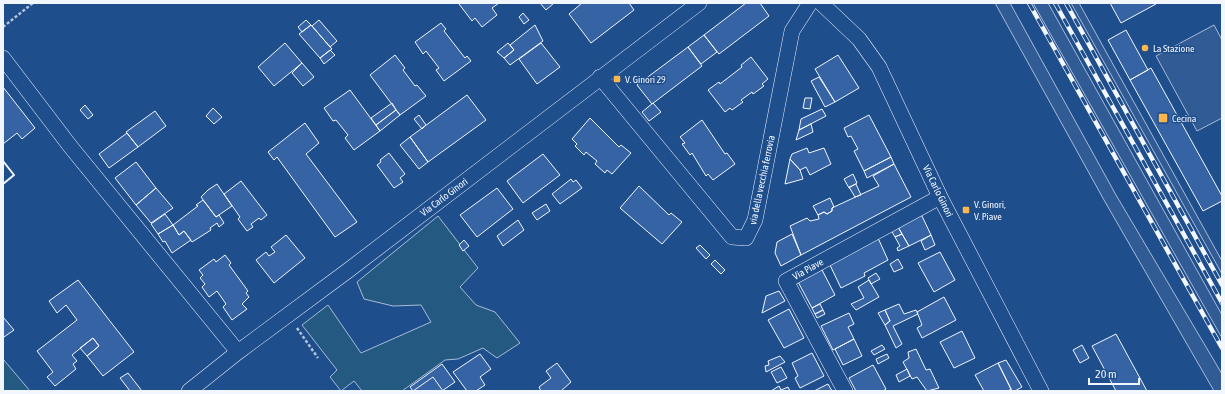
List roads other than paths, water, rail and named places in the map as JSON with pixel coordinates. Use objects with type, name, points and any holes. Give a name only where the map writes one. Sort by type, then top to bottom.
[{"type":"street","name":"Via Carlo Ginori","points":[[189,391],[238,352],[699,3]]},
{"type":"street","name":"via della vecchia ferrovia","points":[[600,77],[732,237],[746,238],[755,220],[792,32],[810,3]]},
{"type":"street","name":"Via Carlo Ginori","points":[[821,3],[859,39],[879,68],[940,197],[1041,391]]},
{"type":"street","points":[[3,58],[70,146],[238,352]]},
{"type":"street","name":"Via Piave","points":[[845,391],[786,281],[940,197]]},
{"type":"railway","points":[[1029,3],[1222,348]]},
{"type":"railway","points":[[1055,3],[1222,303]]},
{"type":"railway","points":[[1066,3],[1222,285]]},
{"type":"place","name":"La Stazione","points":[[1145,48]]},
{"type":"place","name":"V. Ginori 29","points":[[617,79]]},
{"type":"place","name":"Cecina","points":[[1163,118]]},
{"type":"place","name":"V. Ginori, V. Piave","points":[[966,210]]}]
